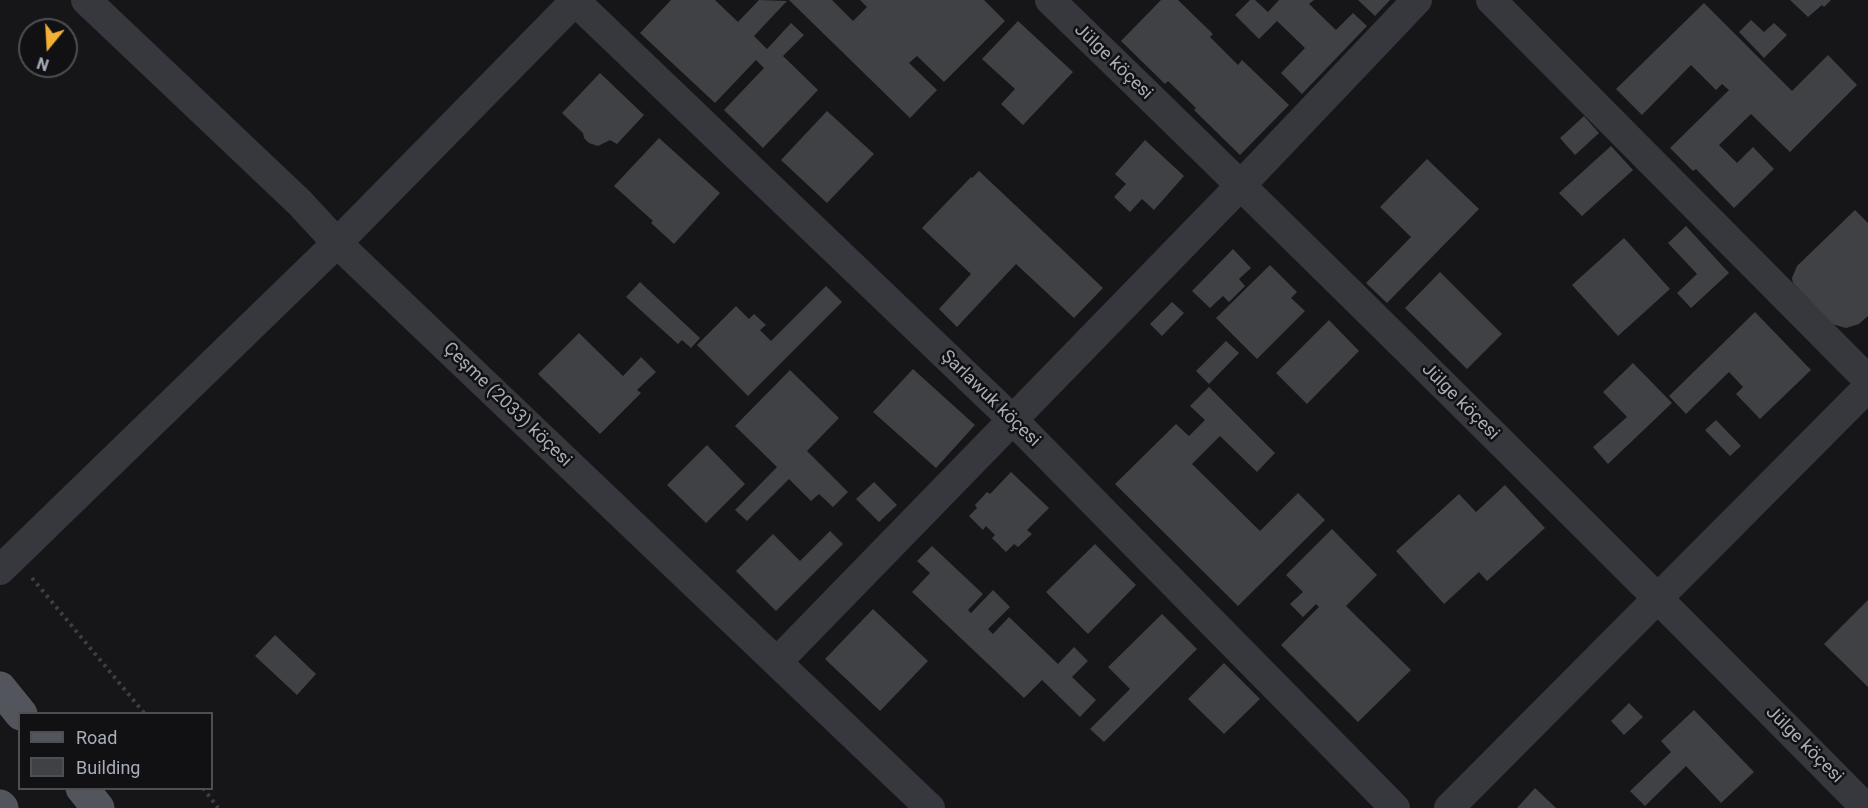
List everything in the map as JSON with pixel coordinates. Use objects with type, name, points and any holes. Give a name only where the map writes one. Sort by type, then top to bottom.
[{"type":"main road","points":[[0,688],[19,712]]},
{"type":"main road","points":[[83,790],[98,808]]},
{"type":"street","name":"Çeşme (2033) köçesi","points":[[86,0],[300,203],[337,243],[930,808]]},
{"type":"street","name":"Jülge köçesi","points":[[1050,0],[1241,185],[1658,598],[1866,808]]},
{"type":"street","points":[[777,662],[1241,185],[1417,0]]},
{"type":"street","points":[[1491,0],[1868,380]]},
{"type":"street","points":[[8,564],[337,243],[576,1]]},
{"type":"street","name":"Şarlawuk köçesi","points":[[576,1],[1013,420],[1395,808]]},
{"type":"street","points":[[1449,808],[1868,387]]},
{"type":"path","points":[[8,564],[143,712]]},
{"type":"path","points":[[204,790],[218,808]]},
{"type":"building","points":[[671,0],[715,0],[738,22],[759,0],[787,1],[754,36],[767,49],[791,23],[804,35],[783,56],[818,90],[763,148],[724,110],[764,68],[756,60],[715,103],[640,33]]},
{"type":"building","points":[[789,0],[832,0],[853,21],[867,7],[860,0],[984,0],[1005,21],[944,82],[917,56],[909,63],[937,90],[910,118]]},
{"type":"building","points":[[1161,0],[1178,0],[1213,34],[1210,37],[1238,65],[1242,60],[1289,105],[1240,155],[1168,81],[1165,84],[1121,41]]},
{"type":"building","points":[[1250,0],[1255,0],[1268,12],[1279,0],[1314,0],[1309,4],[1336,30],[1353,13],[1367,26],[1302,94],[1281,73],[1305,48],[1277,21],[1259,39],[1235,15]]},
{"type":"building","points":[[1358,0],[1390,0],[1375,16]]},
{"type":"building","points":[[1790,0],[1831,0],[1808,17]]},
{"type":"building","points":[[1704,3],[1792,91],[1828,55],[1857,85],[1790,152],[1751,114],[1719,145],[1737,163],[1753,147],[1774,169],[1734,208],[1696,169],[1693,171],[1670,148],[1729,90],[1722,84],[1716,90],[1691,65],[1642,115],[1616,89]]},
{"type":"building","points":[[1751,20],[1764,32],[1774,23],[1787,35],[1764,58],[1739,32]]},
{"type":"building","points":[[1018,21],[1073,72],[1023,125],[1001,104],[1015,89],[982,59]]},
{"type":"building","points":[[600,73],[644,115],[617,144],[610,140],[598,146],[589,143],[583,133],[562,113]]},
{"type":"building","points":[[827,111],[874,154],[827,203],[781,160]]},
{"type":"building","points":[[1584,116],[1599,133],[1575,155],[1560,138]]},
{"type":"building","points":[[659,138],[720,193],[674,244],[651,223],[653,221],[614,186]]},
{"type":"building","points":[[1145,140],[1184,176],[1154,210],[1142,199],[1130,212],[1114,197],[1126,184],[1115,174]]},
{"type":"building","points":[[1611,146],[1633,170],[1582,216],[1559,193]]},
{"type":"building","points":[[1427,159],[1479,209],[1387,303],[1366,283],[1411,237],[1380,207]]},
{"type":"building","points":[[979,171],[1103,288],[1074,318],[1016,264],[957,327],[939,309],[971,274],[922,228]]},
{"type":"building","points":[[1855,210],[1868,223],[1868,316],[1859,324],[1846,328],[1832,324],[1793,283],[1792,278],[1797,266]]},
{"type":"building","points":[[1686,226],[1729,273],[1691,308],[1677,293],[1697,274],[1668,243]]},
{"type":"building","points":[[1624,238],[1670,289],[1618,336],[1572,285]]},
{"type":"building","points":[[1233,249],[1251,268],[1239,279],[1245,286],[1229,302],[1223,296],[1210,308],[1192,291]]},
{"type":"building","points":[[1270,265],[1297,292],[1291,298],[1305,311],[1257,359],[1216,318]]},
{"type":"building","points":[[1440,272],[1502,334],[1467,369],[1405,308]]},
{"type":"building","points":[[640,282],[700,338],[691,348],[682,340],[678,344],[626,297]]},
{"type":"building","points":[[826,286],[842,302],[748,396],[697,345],[736,306],[749,319],[754,314],[766,325],[760,330],[771,341]]},
{"type":"building","points":[[1172,302],[1184,313],[1162,336],[1150,324]]},
{"type":"building","points":[[1755,312],[1811,370],[1760,419],[1736,394],[1743,387],[1729,372],[1686,414],[1669,396]]},
{"type":"building","points":[[1329,320],[1359,351],[1307,404],[1276,373]]},
{"type":"building","points":[[579,333],[623,376],[641,357],[656,372],[637,390],[641,393],[600,434],[538,374]]},
{"type":"building","points":[[1226,341],[1239,353],[1209,384],[1196,371]]},
{"type":"building","points":[[1633,363],[1672,403],[1608,464],[1593,447],[1627,417],[1603,392]]},
{"type":"building","points":[[913,369],[975,425],[936,468],[873,412]]},
{"type":"building","points":[[790,370],[839,418],[807,451],[848,492],[833,507],[819,494],[811,501],[789,479],[747,521],[735,510],[777,467],[735,426]]},
{"type":"building","points":[[1209,387],[1275,453],[1257,472],[1220,436],[1192,464],[1260,531],[1298,493],[1325,520],[1238,606],[1115,484],[1176,424],[1189,436],[1205,420],[1190,406]]},
{"type":"building","points":[[1716,420],[1741,446],[1730,456],[1705,430]]},
{"type":"building","points":[[707,445],[745,484],[706,523],[667,485]]},
{"type":"building","points":[[1011,472],[1049,508],[1027,530],[1032,534],[1018,547],[1014,544],[1006,552],[992,538],[995,535],[986,526],[983,530],[969,516],[987,492],[990,494]]},
{"type":"building","points":[[874,482],[897,505],[879,522],[856,499]]},
{"type":"building","points":[[1505,485],[1545,528],[1487,581],[1479,572],[1444,604],[1396,551],[1459,494],[1476,512]]},
{"type":"building","points":[[1332,529],[1377,575],[1346,606],[1411,670],[1358,722],[1281,645],[1319,607],[1316,604],[1303,617],[1290,604],[1303,592],[1286,575]]},
{"type":"building","points":[[830,531],[843,544],[776,611],[736,571],[773,534],[800,561]]},
{"type":"building","points":[[1095,544],[1136,585],[1088,634],[1046,592]]},
{"type":"building","points":[[932,546],[983,594],[968,610],[971,613],[993,590],[1010,607],[988,629],[993,634],[1009,617],[1058,664],[1074,647],[1088,661],[1072,677],[1096,700],[1080,717],[1042,680],[1024,698],[912,592],[930,573],[917,561]]},
{"type":"building","points":[[1868,600],[1868,687],[1824,644]]},
{"type":"building","points":[[873,609],[928,661],[880,711],[825,659]]},
{"type":"building","points":[[1162,614],[1197,649],[1104,742],[1090,729],[1130,689],[1108,667]]},
{"type":"building","points":[[275,635],[316,674],[297,695],[255,656]]},
{"type":"building","points":[[1224,663],[1260,699],[1224,734],[1188,699]]},
{"type":"building","points":[[1629,703],[1643,717],[1624,735],[1611,721]]},
{"type":"building","points":[[1694,710],[1754,772],[1721,803],[1686,766],[1645,806],[1630,791],[1671,752],[1661,741]]},
{"type":"building","points":[[1535,788],[1556,808],[1517,808]]}]
